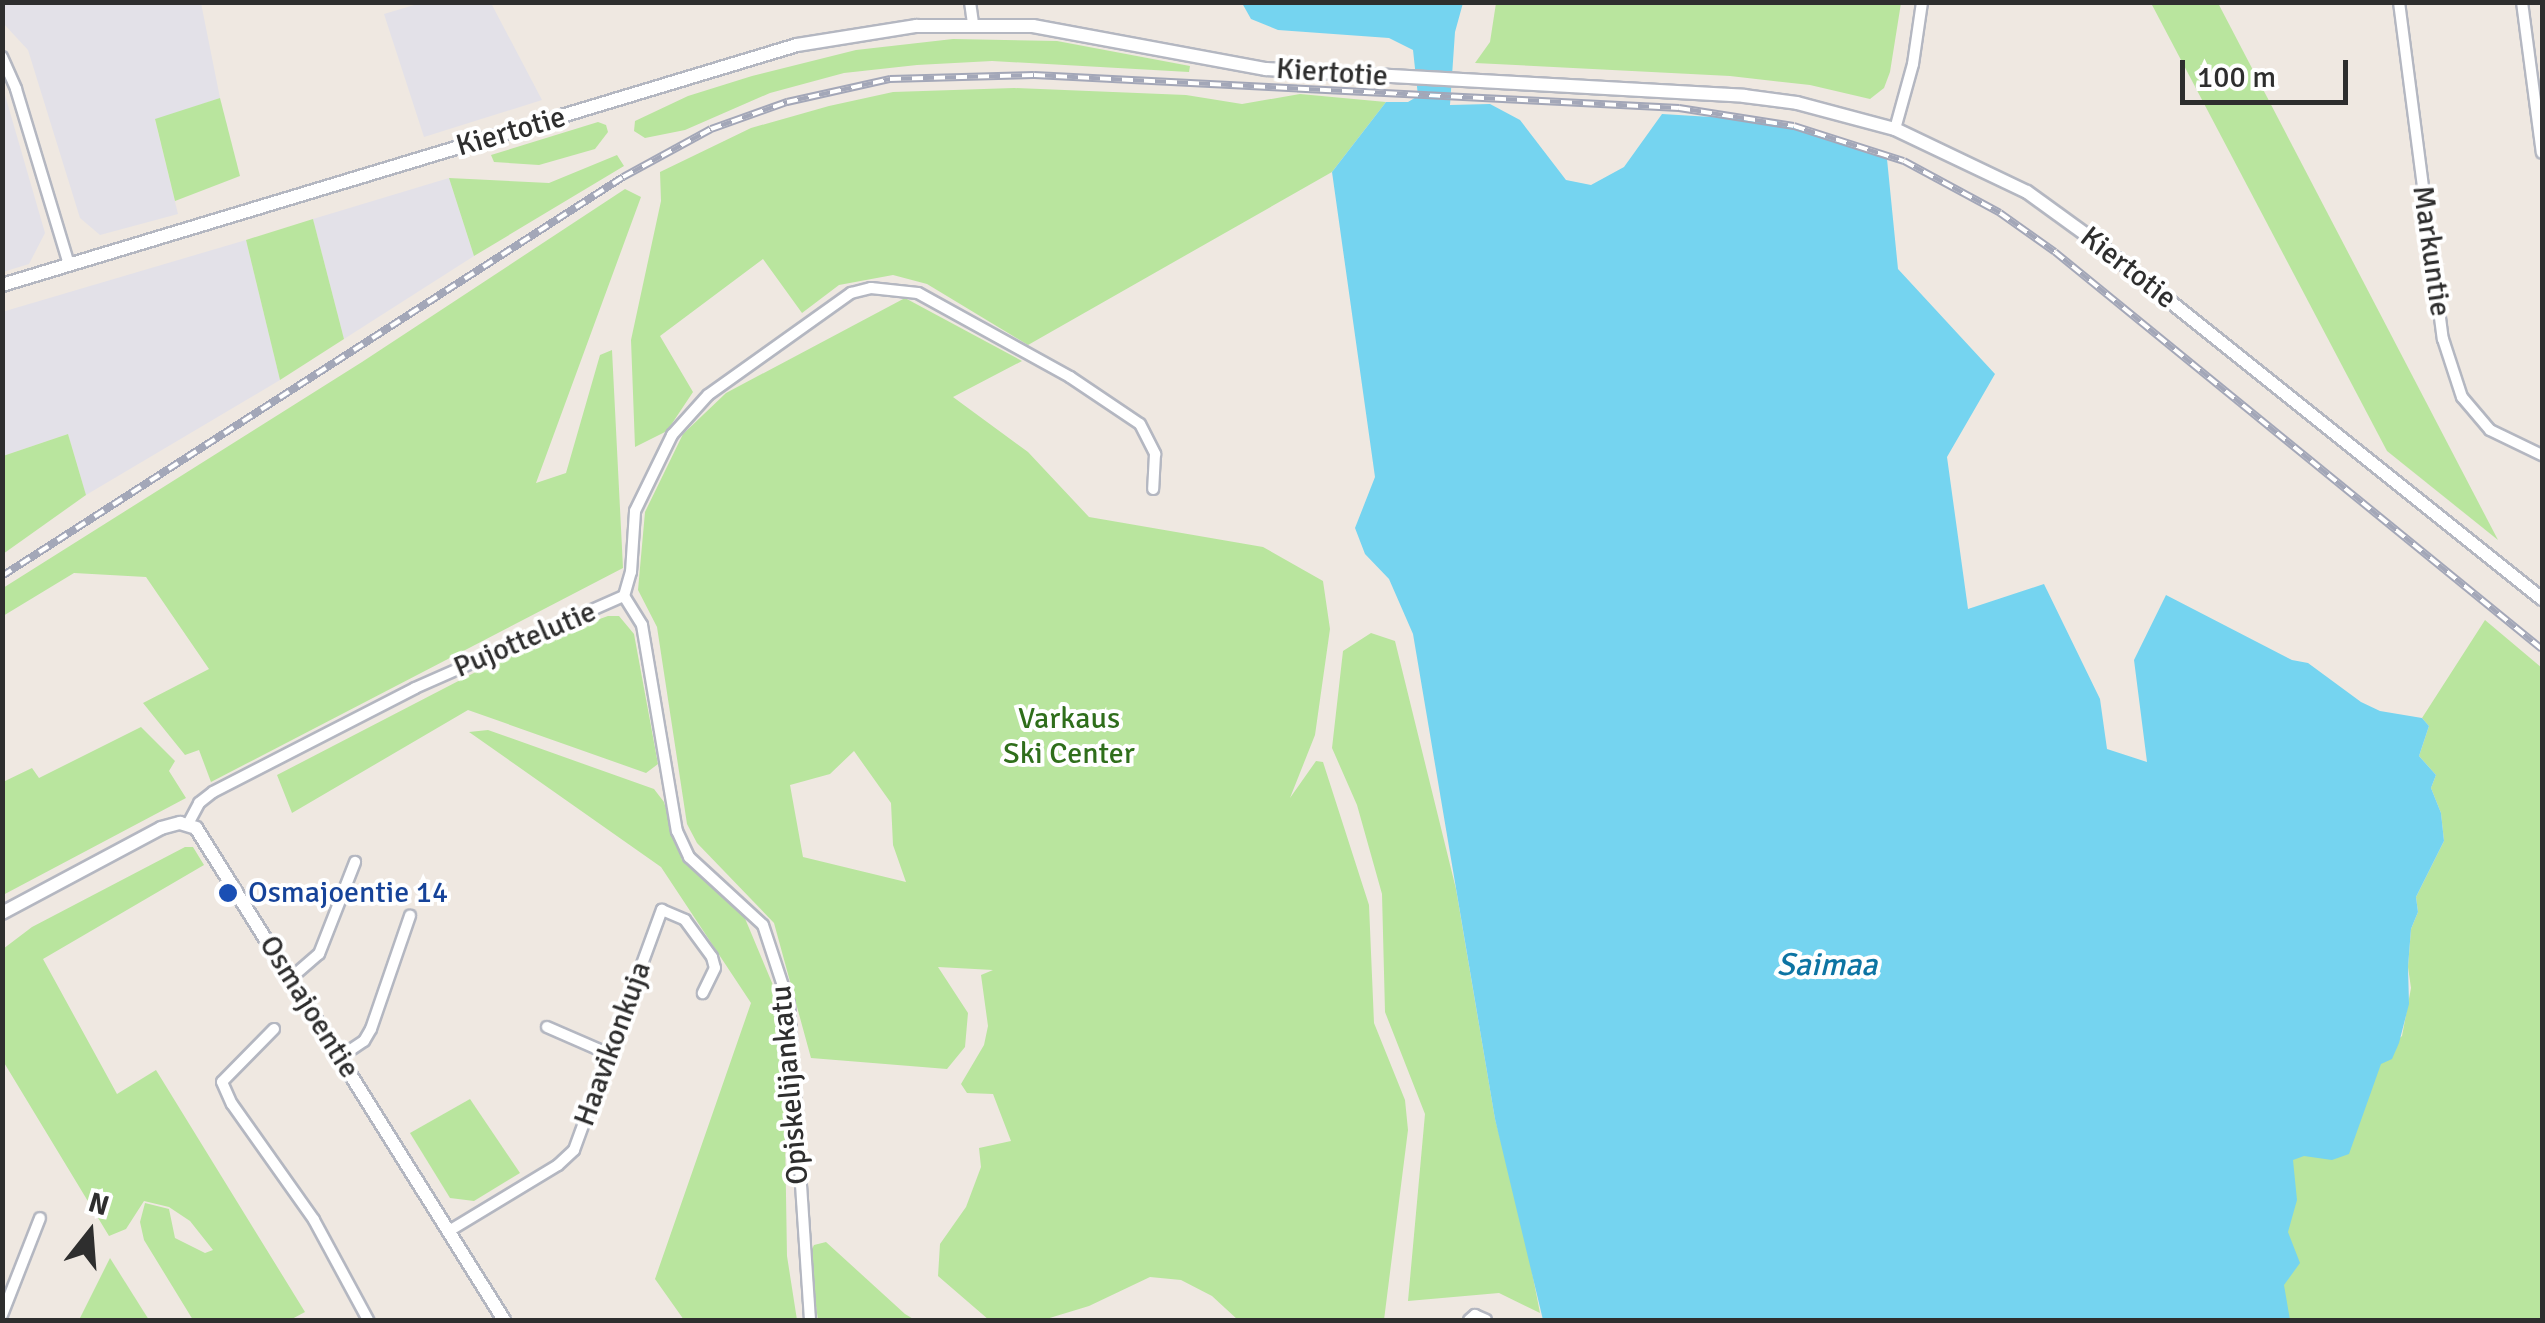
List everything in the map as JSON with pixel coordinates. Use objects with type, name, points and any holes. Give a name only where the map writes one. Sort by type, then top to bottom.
[{"type":"street","points":[[970,2],[973,23]]},
{"type":"street","points":[[1895,128],[1913,64],[1922,2]]},
{"type":"street","name":"Markuntie","points":[[2399,2],[2443,339],[2462,397],[2490,430],[2542,455]]},
{"type":"street","points":[[2522,2],[2542,154]]},
{"type":"street","name":"Kiertotie","points":[[2,285],[797,45],[916,26],[973,23],[1091,34],[1266,68],[1744,96],[1797,103],[1895,128],[2027,192],[2092,239],[2542,599]]},
{"type":"street","points":[[2,57],[69,265]]},
{"type":"street","name":"Pujottelutie","points":[[188,824],[198,803],[214,792],[416,688],[624,596],[631,572],[635,512],[672,435],[708,395],[851,293],[871,288],[918,292],[1070,376],[1140,424],[1155,454],[1153,488]]},
{"type":"street","name":"Opiskelijankatu","points":[[624,596],[642,626],[677,831],[689,857],[762,925],[789,1004],[810,1320]]},
{"type":"street","points":[[2,913],[161,828],[188,824]]},
{"type":"street","name":"Osmajoentie","points":[[188,824],[202,834],[504,1320]]},
{"type":"street","points":[[291,978],[319,954],[355,862]]},
{"type":"street","name":"Haavikonkuja","points":[[449,1231],[567,1158],[662,910],[685,920],[712,957],[716,968],[704,993]]},
{"type":"street","points":[[340,1057],[364,1041],[371,1028],[410,916]]},
{"type":"street","points":[[547,1027],[609,1054]]},
{"type":"street","points":[[274,1029],[222,1082],[232,1104],[314,1220],[346,1291],[368,1320]]},
{"type":"street","points":[[2,1315],[40,1218]]},
{"type":"street","points":[[1470,1320],[1475,1315],[1486,1320]]},
{"type":"shaded area","points":[[3,3],[201,3],[220,98],[155,120],[178,214],[100,235],[80,218],[28,50],[3,23]]},
{"type":"shaded area","points":[[421,3],[491,3],[542,100],[424,137],[384,14]]},
{"type":"shaded area","points":[[3,88],[45,233],[29,264],[3,272]]},
{"type":"shaded area","points":[[449,178],[474,256],[344,339],[313,219]]},
{"type":"shaded area","points":[[246,240],[280,380],[86,495],[68,434],[3,456],[2,312]]},
{"type":"green space","points":[[1496,2],[1901,3],[1890,72],[1884,88],[1870,99],[1810,85],[1730,76],[1475,63],[1490,42]]},
{"type":"green space","points":[[2151,3],[2218,3],[2498,540],[2387,451]]},
{"type":"green space","points":[[953,39],[1057,41],[1190,66],[1189,72],[992,61],[844,73],[770,93],[685,130],[645,138],[634,131],[635,121],[688,96],[752,76],[856,50]]},
{"type":"green space","points":[[1014,88],[1186,95],[1242,104],[1300,94],[1386,102],[1332,172],[1028,345],[927,284],[893,275],[839,285],[802,313],[763,259],[660,336],[693,392],[667,431],[635,447],[631,340],[661,201],[660,172],[751,128],[829,106],[893,92]]},
{"type":"green space","points":[[220,98],[240,176],[175,201],[155,119]]},
{"type":"green space","points":[[598,122],[606,125],[608,132],[595,149],[539,165],[494,162],[491,155]]},
{"type":"green space","points":[[617,155],[624,166],[474,256],[449,178],[549,183]]},
{"type":"green space","points":[[625,189],[641,197],[536,483],[566,473],[600,355],[612,350],[623,568],[211,782],[199,750],[185,755],[143,703],[209,669],[146,577],[74,573],[3,616],[3,588],[362,362]]},
{"type":"green space","points":[[313,219],[344,339],[280,380],[246,240]]},
{"type":"green space","name":"Varkaus Ski Center","points":[[905,298],[1022,361],[953,397],[1028,452],[1089,517],[1263,547],[1323,581],[1330,629],[1315,735],[1290,798],[1316,761],[1323,762],[1369,905],[1374,1023],[1405,1100],[1408,1130],[1384,1320],[1238,1320],[1212,1296],[1181,1280],[1150,1277],[1089,1306],[1043,1320],[989,1320],[938,1276],[940,1244],[966,1207],[981,1167],[979,1148],[1011,1141],[993,1094],[967,1093],[961,1084],[984,1045],[988,1026],[981,975],[993,970],[938,967],[968,1013],[965,1047],[947,1069],[811,1058],[774,923],[697,843],[687,824],[657,627],[638,590],[645,512],[683,434],[726,393]],"holes":[[[854,751],[891,803],[893,845],[906,882],[803,857],[790,785],[830,774]]]},
{"type":"green space","points":[[68,434],[86,495],[3,554],[3,456]]},
{"type":"green space","points":[[608,616],[619,616],[634,634],[658,764],[646,773],[468,710],[292,813],[277,775],[530,644]]},
{"type":"green space","points":[[2485,620],[2542,668],[2542,1320],[2254,1320],[2259,1172],[2342,1085],[2402,1036],[2411,988],[2408,967],[2411,929],[2418,912],[2416,897],[2444,841],[2441,813],[2431,788],[2436,775],[2419,756],[2429,726],[2422,718]]},
{"type":"green space","points":[[1371,633],[1395,641],[1456,889],[1495,1119],[1520,1210],[1540,1313],[1499,1293],[1408,1301],[1425,1114],[1385,1012],[1382,894],[1357,805],[1332,748],[1343,651]]},
{"type":"green space","points":[[141,727],[175,761],[169,771],[186,798],[3,895],[3,782],[32,768],[39,778]]},
{"type":"green space","points":[[488,730],[654,789],[664,802],[682,860],[744,916],[783,1009],[787,1256],[797,1320],[684,1320],[655,1279],[751,1003],[661,867],[469,732]]},
{"type":"green space","points":[[185,847],[193,847],[204,865],[43,959],[117,1094],[156,1070],[305,1312],[290,1320],[193,1320],[144,1240],[140,1222],[145,1203],[169,1209],[175,1238],[205,1253],[213,1250],[190,1221],[169,1207],[144,1201],[126,1229],[109,1236],[3,1061],[3,949],[32,927]]},
{"type":"green space","points":[[470,1099],[520,1173],[474,1201],[450,1198],[410,1133]]},
{"type":"green space","points":[[826,1242],[915,1320],[818,1320],[809,1255],[814,1245]]},
{"type":"green space","points":[[110,1258],[149,1320],[79,1320]]},
{"type":"water","name":"Saimaa","points":[[1242,3],[1463,3],[1455,32],[1450,105],[1490,104],[1520,120],[1566,180],[1591,185],[1624,167],[1662,114],[1777,121],[1887,159],[1898,269],[1995,374],[1947,457],[1968,609],[2044,584],[2100,699],[2107,749],[2147,762],[2134,660],[2166,595],[2292,660],[2308,663],[2361,702],[2380,711],[2422,718],[2429,726],[2419,756],[2436,775],[2431,788],[2441,813],[2444,841],[2416,897],[2418,912],[2411,929],[2408,967],[2409,1004],[2399,1043],[2392,1059],[2381,1064],[2349,1154],[2332,1160],[2304,1156],[2293,1160],[2297,1200],[2288,1232],[2300,1263],[2284,1285],[2290,1320],[1543,1320],[1495,1119],[1413,634],[1389,579],[1365,554],[1355,528],[1375,477],[1332,172],[1386,102],[1408,102],[1418,96],[1413,50],[1389,38],[1278,30],[1251,19]]},
{"type":"railway","points":[[2,576],[623,177],[711,129],[787,102],[890,79],[1034,75],[1679,108],[1794,126],[1904,161],[2000,213],[2055,252],[2542,649]]},
{"type":"place","name":"Osmajoentie 14","points":[[228,893]]}]
